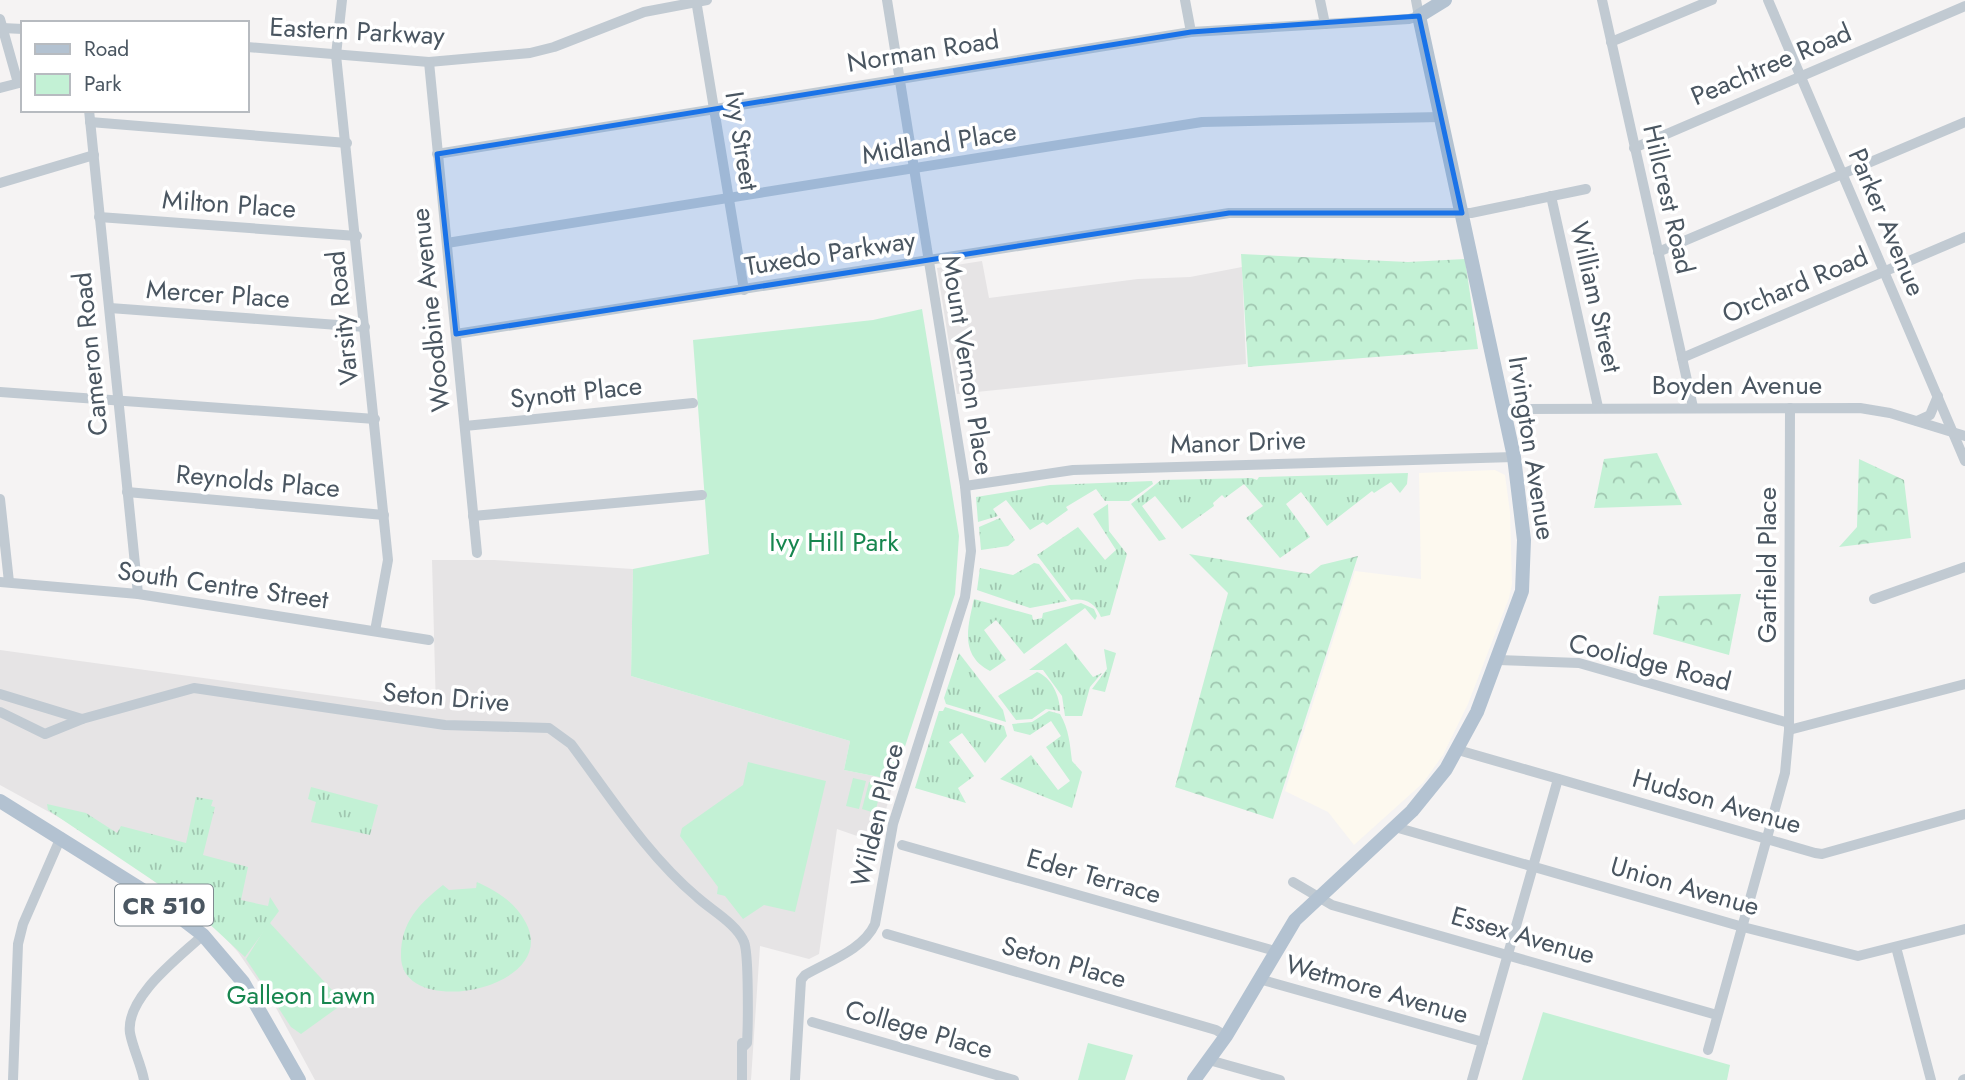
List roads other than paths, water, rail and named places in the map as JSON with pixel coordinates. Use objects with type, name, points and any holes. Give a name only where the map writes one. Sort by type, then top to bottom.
[{"type":"main road","points":[[1419,16],[1445,0]]},
{"type":"main road","name":"Irvington Avenue","points":[[1194,1080],[1226,1036],[1295,920],[1395,827],[1436,784],[1458,750],[1520,603],[1524,578],[1523,522],[1514,457],[1419,16]]},
{"type":"main road","name":"CR 510","points":[[0,801],[61,837],[152,897],[203,935],[243,982],[299,1080]]},
{"type":"street","name":"Varsity Road","points":[[342,0],[336,55],[388,560],[375,631]]},
{"type":"street","name":"Mount Vernon Place","points":[[887,0],[965,486],[971,551],[969,580],[923,732]]},
{"type":"street","points":[[1185,0],[1191,32]]},
{"type":"street","points":[[1320,0],[1325,24]]},
{"type":"street","points":[[1416,0],[1419,16]]},
{"type":"street","name":"Hillcrest Road","points":[[1602,0],[1693,407]]},
{"type":"street","points":[[1611,42],[1712,0]]},
{"type":"street","name":"Parker Avenue","points":[[1768,0],[1965,461]]},
{"type":"street","name":"Eastern Parkway","points":[[248,47],[429,62],[530,52],[554,47],[644,12],[700,1]]},
{"type":"street","name":"Ivy Street","points":[[700,1],[714,109],[744,290]]},
{"type":"street","name":"Peachtree Road","points":[[1634,148],[1965,6]]},
{"type":"street","name":"Norman Road","points":[[437,155],[899,77],[1191,32],[1419,16]]},
{"type":"street","points":[[1,24],[21,29]]},
{"type":"street","points":[[0,88],[20,83],[1,24]]},
{"type":"street","name":"Woodbine Avenue","points":[[429,62],[477,553]]},
{"type":"street","points":[[90,116],[347,142]]},
{"type":"street","name":"Cameron Road","points":[[90,116],[138,594]]},
{"type":"street","name":"Midland Place","points":[[447,243],[914,171],[1202,122],[1441,117]]},
{"type":"street","points":[[1658,253],[1965,122]]},
{"type":"street","points":[[0,183],[94,155]]},
{"type":"street","name":"Tuxedo Parkway","points":[[456,334],[1229,213],[1462,213],[1586,189]]},
{"type":"street","name":"William Street","points":[[1551,196],[1598,407]]},
{"type":"street","name":"Milton Place","points":[[99,217],[356,236]]},
{"type":"street","name":"Orchard Road","points":[[1682,358],[1965,237]]},
{"type":"street","name":"Mercer Place","points":[[110,308],[365,327]]},
{"type":"street","points":[[0,392],[374,419]]},
{"type":"street","points":[[1917,421],[1930,415],[1938,396]]},
{"type":"street","name":"Synott Place","points":[[465,426],[692,403]]},
{"type":"street","name":"Boyden Avenue","points":[[1505,409],[1693,407],[1876,410],[1965,436]]},
{"type":"street","name":"Garfield Place","points":[[1708,1050],[1785,773],[1789,727],[1790,408]]},
{"type":"street","name":"Manor Drive","points":[[965,486],[1073,470],[1514,457]]},
{"type":"street","name":"Reynolds Place","points":[[127,492],[384,515]]},
{"type":"street","points":[[473,516],[702,495]]},
{"type":"street","points":[[0,499],[5,582]]},
{"type":"street","points":[[1874,599],[1965,567]]},
{"type":"street","name":"South Centre Street","points":[[5,582],[138,594],[429,640]]},
{"type":"street","name":"Coolidge Road","points":[[1498,660],[1579,663],[1789,727]]},
{"type":"street","points":[[1789,727],[1965,684]]},
{"type":"street","name":"Seton Drive","points":[[0,712],[45,734],[82,719],[194,688],[445,725],[537,727],[555,730],[570,744],[672,876],[741,936],[746,954],[745,1003],[748,1013],[742,1080]]},
{"type":"street","points":[[0,694],[82,719]]},
{"type":"street","name":"Wilden Place","points":[[795,1080],[801,980],[870,935],[875,923],[893,824],[923,732]]},
{"type":"street","name":"Hudson Avenue","points":[[1458,750],[1822,854],[1965,814]]},
{"type":"street","points":[[1472,1080],[1558,779]]},
{"type":"street","name":"Union Avenue","points":[[1395,827],[1743,927],[1858,956],[1965,929]]},
{"type":"street","points":[[13,1080],[18,944],[23,924],[61,837]]},
{"type":"street","name":"Eder Terrace","points":[[902,845],[1275,951]]},
{"type":"street","points":[[1293,882],[1318,898]]},
{"type":"street","name":"Essex Avenue","points":[[1318,898],[1717,1014]]},
{"type":"street","name":"Seton Place","points":[[887,934],[1216,1030],[1226,1036]]},
{"type":"street","points":[[144,1080],[130,1034],[130,1021],[135,1007],[151,985],[203,935]]},
{"type":"street","points":[[1896,947],[1931,1080]]},
{"type":"street","name":"Wetmore Avenue","points":[[1259,979],[1483,1042]]},
{"type":"street","name":"College Place","points":[[812,1022],[1014,1080]]},
{"type":"street","points":[[1209,1060],[1280,1080]]},
{"type":"park label","name":"Ivy Hill Park","points":[[834,542]]},
{"type":"park label","name":"Galleon Lawn","points":[[301,995]]}]
